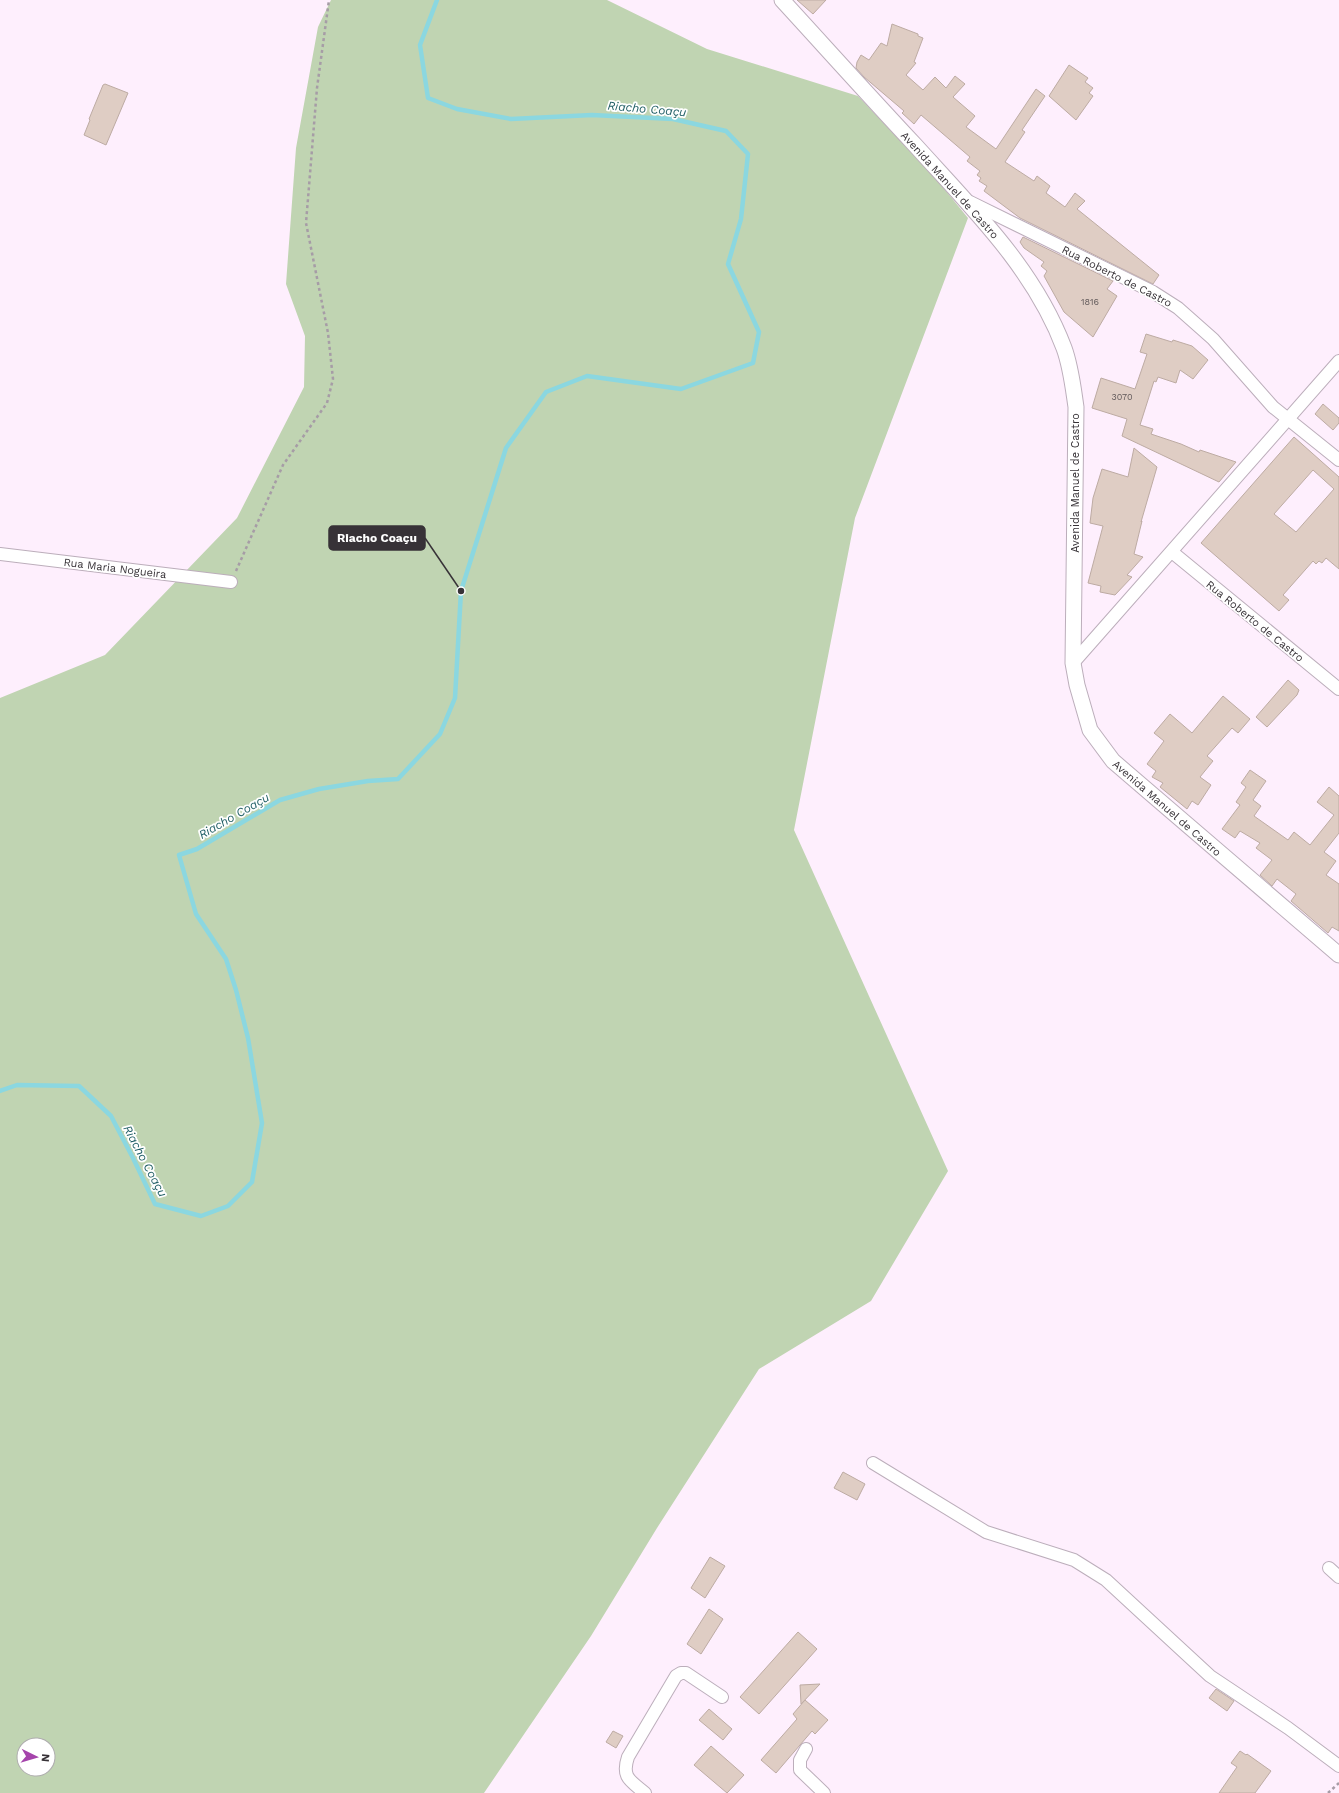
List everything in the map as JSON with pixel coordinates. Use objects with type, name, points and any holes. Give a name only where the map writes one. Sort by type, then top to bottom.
[{"type":"street","name":"Avenida Manuel de Castro","points":[[782,0],[965,200],[1002,244],[1039,295],[1064,348],[1070,369],[1076,415],[1073,663],[1077,685],[1090,730],[1113,761],[1339,955]]},
{"type":"street","name":"Rua Roberto de Castro","points":[[965,200],[1153,292],[1178,308],[1214,339],[1273,406],[1339,460]]},
{"type":"street","points":[[1073,663],[1172,552],[1287,418],[1339,361]]},
{"type":"street","name":"Rua Roberto de Castro","points":[[1172,552],[1339,689]]},
{"type":"street","name":"Rua Maria Nogueira","points":[[0,554],[231,582]]},
{"type":"street","points":[[873,1463],[986,1532],[1074,1560],[1090,1569],[1106,1580],[1210,1676],[1294,1732],[1339,1766]]},
{"type":"street","points":[[1328,1568],[1339,1577]]},
{"type":"street","points":[[645,1793],[626,1776],[625,1765],[628,1757],[676,1676],[681,1673],[686,1673],[722,1697]]},
{"type":"street","points":[[806,1749],[800,1760],[800,1770],[824,1793]]},
{"type":"path","points":[[231,582],[283,464],[327,403],[334,379],[328,333],[306,223],[317,88],[328,0]]},
{"type":"path","points":[[1328,1793],[1339,1783]]},
{"type":"green space","points":[[331,0],[607,0],[707,49],[858,96],[933,175],[968,218],[855,518],[794,830],[948,1171],[871,1301],[759,1369],[657,1528],[591,1636],[484,1793],[0,1793],[0,698],[105,655],[237,518],[304,387],[305,336],[286,284],[296,148],[318,27]]},
{"type":"building","points":[[797,0],[826,0],[813,14]]},
{"type":"building","points":[[892,24],[918,34],[918,36],[923,38],[914,62],[916,63],[906,75],[923,90],[935,77],[946,88],[955,76],[965,84],[953,97],[975,116],[966,127],[996,149],[1036,89],[1045,96],[1022,130],[1025,132],[1005,162],[1034,181],[1037,176],[1050,186],[1046,193],[1065,207],[1075,193],[1085,201],[1077,209],[1159,275],[1153,284],[1020,218],[984,191],[987,186],[979,181],[981,178],[977,175],[980,171],[967,161],[970,157],[921,115],[914,124],[902,113],[904,111],[864,77],[856,68],[857,62],[861,55],[869,60],[881,43],[887,46]]},
{"type":"building","points":[[1069,65],[1088,78],[1085,82],[1093,88],[1089,93],[1093,96],[1076,120],[1049,96]]},
{"type":"building","points":[[105,84],[128,93],[106,145],[84,135],[103,85]]},
{"type":"building","points":[[1023,237],[1113,281],[1107,289],[1117,296],[1093,337],[1064,312],[1044,276],[1047,271],[1041,266],[1044,262],[1024,248],[1020,242]]},
{"type":"building","points":[[1146,334],[1192,346],[1208,360],[1193,379],[1180,370],[1176,383],[1158,377],[1156,382],[1154,381],[1140,425],[1153,429],[1151,434],[1199,452],[1200,450],[1236,462],[1219,482],[1122,436],[1127,419],[1092,408],[1101,378],[1135,389],[1147,354],[1140,352]]},
{"type":"building","points":[[1323,404],[1339,418],[1339,423],[1333,430],[1315,414]]},
{"type":"building","points":[[1294,437],[1339,477],[1339,569],[1326,558],[1322,563],[1319,561],[1316,564],[1313,561],[1283,595],[1289,600],[1279,611],[1201,543]],"holes":[[[1313,470],[1334,489],[1296,532],[1274,514]]]},
{"type":"building","points":[[1134,448],[1157,467],[1141,522],[1142,521],[1134,554],[1143,557],[1127,575],[1132,577],[1115,595],[1100,592],[1101,586],[1088,583],[1103,526],[1090,523],[1093,498],[1102,469],[1128,477]]},
{"type":"building","points":[[1288,680],[1299,690],[1297,695],[1267,727],[1256,717]]},
{"type":"building","points":[[1223,696],[1250,719],[1238,733],[1232,728],[1207,756],[1213,761],[1200,777],[1211,785],[1198,805],[1192,801],[1187,809],[1160,787],[1163,783],[1152,777],[1156,771],[1147,764],[1164,741],[1154,733],[1170,714],[1192,733]]},
{"type":"building","points":[[1250,770],[1266,781],[1253,800],[1261,806],[1254,816],[1288,840],[1294,832],[1310,845],[1334,815],[1317,802],[1329,787],[1339,796],[1339,833],[1324,852],[1336,861],[1326,875],[1339,884],[1339,931],[1332,927],[1328,933],[1291,901],[1296,894],[1277,879],[1272,886],[1260,875],[1272,860],[1256,848],[1260,843],[1240,831],[1235,838],[1222,829],[1240,805],[1236,802],[1246,787],[1241,783]]},
{"type":"building","points":[[843,1472],[865,1484],[857,1500],[834,1488]]},
{"type":"building","points":[[710,1557],[725,1566],[705,1598],[691,1588]]},
{"type":"building","points":[[709,1609],[723,1619],[701,1654],[687,1644]]},
{"type":"building","points":[[798,1632],[817,1649],[759,1714],[740,1697]]},
{"type":"building","points":[[820,1684],[801,1704],[800,1685]]},
{"type":"building","points":[[1216,1689],[1234,1701],[1227,1711],[1209,1698]]},
{"type":"building","points":[[805,1700],[828,1720],[815,1734],[812,1731],[776,1773],[761,1760],[797,1719],[793,1714]]},
{"type":"building","points":[[709,1709],[732,1729],[723,1740],[699,1720]]},
{"type":"building","points":[[613,1731],[623,1736],[616,1748],[606,1742]]},
{"type":"building","points":[[711,1746],[744,1775],[727,1793],[694,1765]]},
{"type":"building","points":[[1240,1751],[1246,1755],[1247,1754],[1271,1771],[1255,1793],[1219,1793],[1237,1767],[1231,1763]]},
{"type":"waterway","name":"Riacho Coaçu","points":[[0,1091],[17,1085],[79,1086],[111,1116],[155,1204],[201,1216],[228,1206],[252,1182],[262,1123],[248,1038],[236,990],[226,959],[196,914],[179,855],[197,849],[280,800],[319,789],[368,781],[398,779],[440,734],[455,698],[461,591],[506,448],[546,392],[587,376],[681,389],[753,363],[759,332],[728,264],[741,219],[748,154],[726,131],[673,119],[592,115],[511,119],[457,109],[428,98],[420,45],[437,0]]},
{"type":"place","name":"Riacho Coaçu","points":[[461,591]]}]
